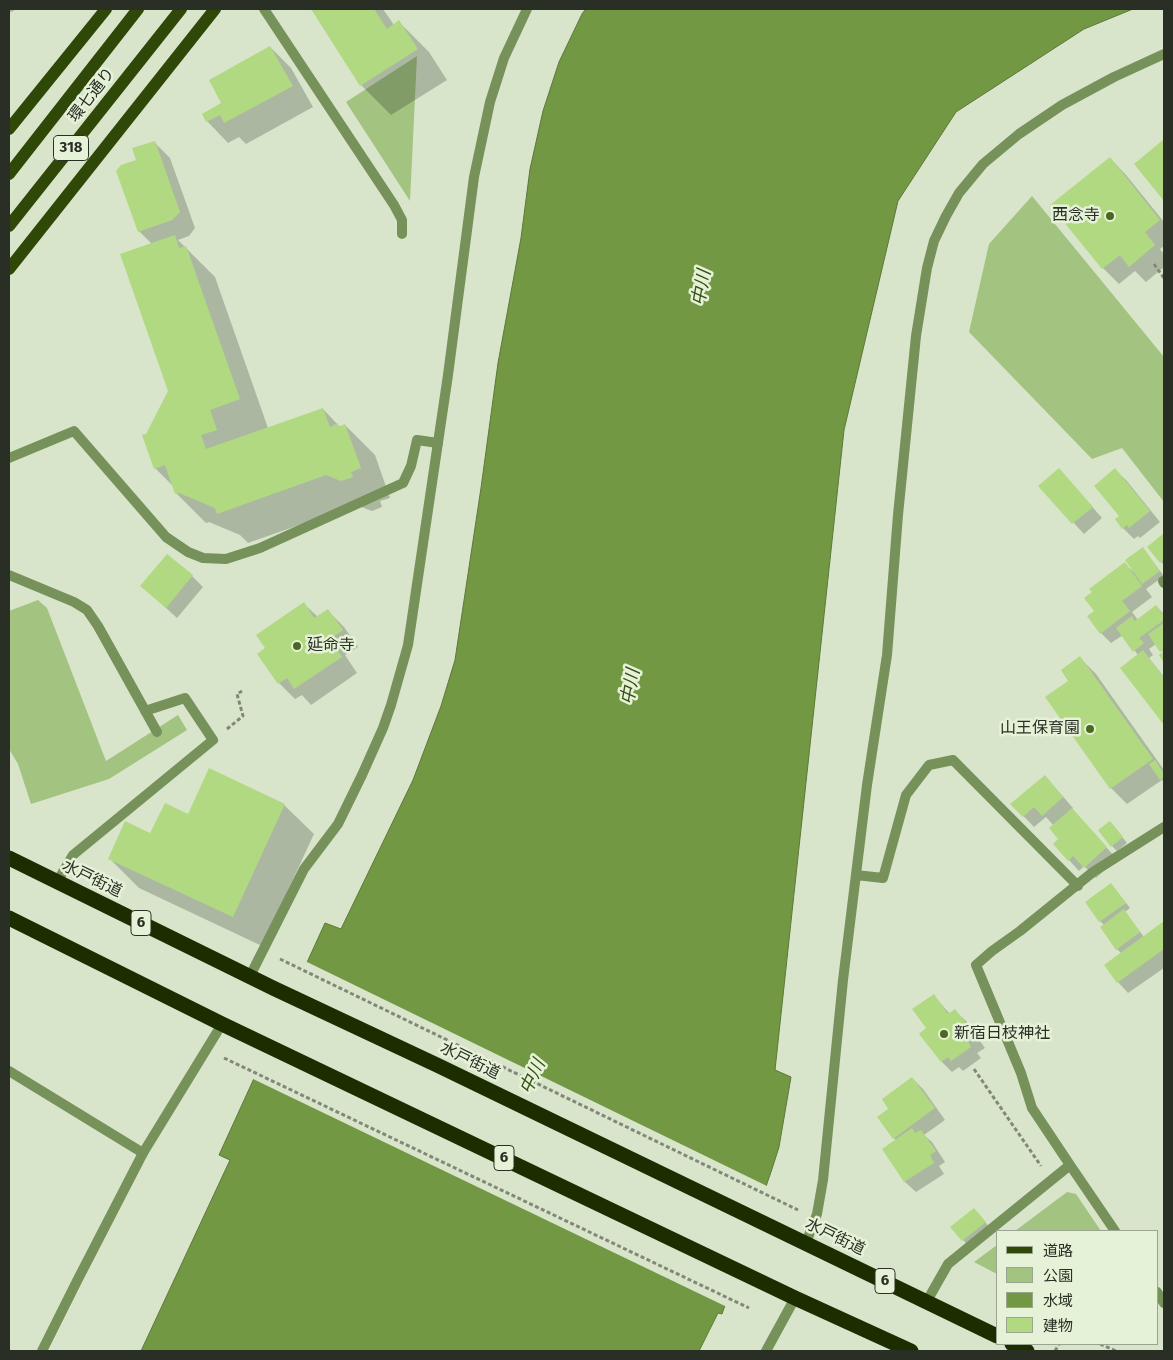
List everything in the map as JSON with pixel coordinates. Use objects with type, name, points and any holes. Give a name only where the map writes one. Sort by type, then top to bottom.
[{"type":"highway","name":"水戸街道","points":[[9,858],[274,988],[996,1336]]},
{"type":"highway","name":"6","points":[[9,918],[222,1024],[795,1298],[911,1351]]},
{"type":"highway","points":[[1014,1345],[1027,1351]]},
{"type":"main road","points":[[9,129],[106,9]]},
{"type":"main road","name":"環七通り","points":[[9,174],[138,9]]},
{"type":"main road","name":"環七通り","points":[[9,226],[182,9]]},
{"type":"main road","points":[[9,269],[215,9]]},
{"type":"street","points":[[264,9],[394,205],[402,220],[402,234]]},
{"type":"street","points":[[250,976],[304,869],[338,824],[362,775],[391,705],[408,646],[474,176],[493,94],[504,58],[527,9]]},
{"type":"street","points":[[806,1243],[817,1214],[823,1180],[840,1000],[887,655],[898,515],[916,336],[927,268],[934,241],[959,193],[983,164],[1019,134],[1062,105],[1114,77],[1164,54]]},
{"type":"street","points":[[9,458],[74,431],[166,537],[188,552],[202,558],[226,559],[260,548],[403,483],[411,466],[417,440],[438,443]]},
{"type":"street","points":[[9,575],[74,602],[87,610],[98,626],[157,732]]},
{"type":"street","points":[[57,882],[73,854],[213,740],[185,698],[145,711]]},
{"type":"street","points":[[856,875],[882,878],[906,795],[930,765],[953,760],[1078,886]]},
{"type":"street","points":[[1114,1230],[1032,1108],[1020,1073],[976,965],[1094,872],[1164,827]]},
{"type":"street","points":[[42,1351],[143,1153],[222,1024]]},
{"type":"street","points":[[9,1071],[143,1153]]},
{"type":"street","points":[[927,1302],[948,1264],[1070,1165]]},
{"type":"street","points":[[766,1351],[795,1298]]},
{"type":"path","points":[[1154,264],[1164,278]]},
{"type":"path","points":[[213,740],[243,716],[237,694],[242,691]]},
{"type":"path","points":[[286,962],[799,1211]]},
{"type":"path","points":[[238,1064],[749,1308]]},
{"type":"path","points":[[974,1069],[1051,1180]]},
{"type":"path","points":[[1102,1345],[1116,1351]]},
{"type":"green space","points":[[417,56],[410,201],[346,102]]},
{"type":"green space","points":[[1032,196],[1164,357],[1164,502],[1122,448],[1092,459],[969,332],[989,244]]},
{"type":"green space","points":[[38,600],[47,608],[106,761],[178,715],[187,730],[109,779],[31,804],[18,764],[9,749],[9,611]]},
{"type":"green space","points":[[1067,1192],[1076,1194],[1100,1230],[1016,1230]]},
{"type":"green space","points":[[996,1246],[996,1273],[974,1262]]},
{"type":"water","name":"中川","points":[[586,9],[1133,9],[1084,29],[956,112],[898,201],[844,430],[775,1070],[791,1077],[779,1147],[722,1314],[718,1313],[699,1351],[141,1351],[230,1160],[219,1155],[325,923],[341,929],[413,780],[441,706],[455,660],[498,363],[521,238],[530,169],[543,111],[559,62]]},
{"type":"pier","points":[[305,961],[769,1187],[727,1307],[251,1078]]},
{"type":"building","points":[[311,9],[374,9],[387,29],[399,20],[418,49],[360,86]]},
{"type":"building","points":[[270,46],[293,86],[224,123],[220,115],[206,122],[202,114],[221,103],[209,80]]},
{"type":"building","points":[[1164,139],[1164,201],[1134,164]]},
{"type":"building","points":[[155,141],[180,212],[172,220],[138,232],[116,171],[121,165],[136,160],[132,148]]},
{"type":"building","points":[[1110,157],[1160,220],[1145,232],[1155,245],[1129,267],[1120,255],[1102,269],[1050,205]]},
{"type":"building","points":[[175,235],[179,248],[186,246],[240,399],[210,410],[217,430],[201,435],[206,449],[323,408],[330,427],[338,423],[338,427],[345,424],[361,468],[351,472],[353,477],[341,481],[326,475],[217,514],[215,508],[179,493],[175,494],[165,465],[154,469],[142,435],[146,434],[168,391],[120,254]]},
{"type":"building","points":[[1059,468],[1093,507],[1072,524],[1038,486]]},
{"type":"building","points":[[1115,468],[1150,511],[1129,528],[1127,525],[1122,529],[1115,519],[1119,516],[1094,486]]},
{"type":"building","points":[[1164,533],[1164,559],[1160,563],[1147,547]]},
{"type":"building","points":[[1143,547],[1160,571],[1142,584],[1125,560]]},
{"type":"building","points":[[167,554],[193,575],[166,608],[140,586]]},
{"type":"building","points":[[1125,562],[1142,586],[1122,601],[1130,611],[1100,634],[1087,616],[1094,611],[1084,598],[1092,592],[1089,589]]},
{"type":"building","points":[[304,602],[314,618],[328,609],[343,630],[330,639],[342,657],[294,689],[287,678],[278,684],[257,654],[265,648],[256,635]]},
{"type":"building","points":[[1156,605],[1164,616],[1164,620],[1139,638],[1144,643],[1133,652],[1116,628],[1132,616],[1135,621]]},
{"type":"building","points":[[1164,623],[1164,649],[1160,652],[1148,634]]},
{"type":"building","points":[[1143,650],[1164,678],[1164,725],[1120,668]]},
{"type":"building","points":[[1164,651],[1164,663],[1159,655]]},
{"type":"building","points":[[1080,656],[1153,759],[1110,789],[1045,697],[1068,681],[1061,670]]},
{"type":"building","points":[[1155,760],[1164,774],[1164,777],[1160,780],[1149,764]]},
{"type":"building","points":[[209,768],[285,804],[233,917],[108,859],[125,821],[150,833],[165,803],[188,814]]},
{"type":"building","points":[[1045,775],[1063,797],[1042,816],[1034,807],[1023,817],[1010,804]]},
{"type":"building","points":[[1072,808],[1107,847],[1084,868],[1073,856],[1068,861],[1053,844],[1058,839],[1049,828]]},
{"type":"building","points":[[1110,821],[1123,837],[1111,847],[1098,830]]},
{"type":"building","points":[[1111,883],[1126,903],[1099,922],[1085,902]]},
{"type":"building","points":[[1124,909],[1140,932],[1116,950],[1100,927]]},
{"type":"building","points":[[1164,921],[1164,949],[1117,983],[1104,965]]},
{"type":"building","points":[[934,994],[948,1014],[955,1009],[976,1036],[968,1042],[971,1047],[951,1061],[948,1057],[941,1062],[919,1034],[926,1028],[912,1009]]},
{"type":"building","points":[[912,1077],[935,1108],[893,1139],[877,1117],[888,1109],[882,1099]]},
{"type":"building","points":[[912,1128],[915,1133],[921,1130],[936,1151],[930,1155],[934,1163],[904,1182],[882,1149]]},
{"type":"building","points":[[974,1208],[986,1222],[962,1241],[950,1227]]},
{"type":"place","name":"西念寺","points":[[1110,216]]},
{"type":"place","name":"延命寺","points":[[297,646]]},
{"type":"place","name":"山王保育園","points":[[1090,729]]},
{"type":"place","name":"新宿日枝神社","points":[[944,1034]]}]
